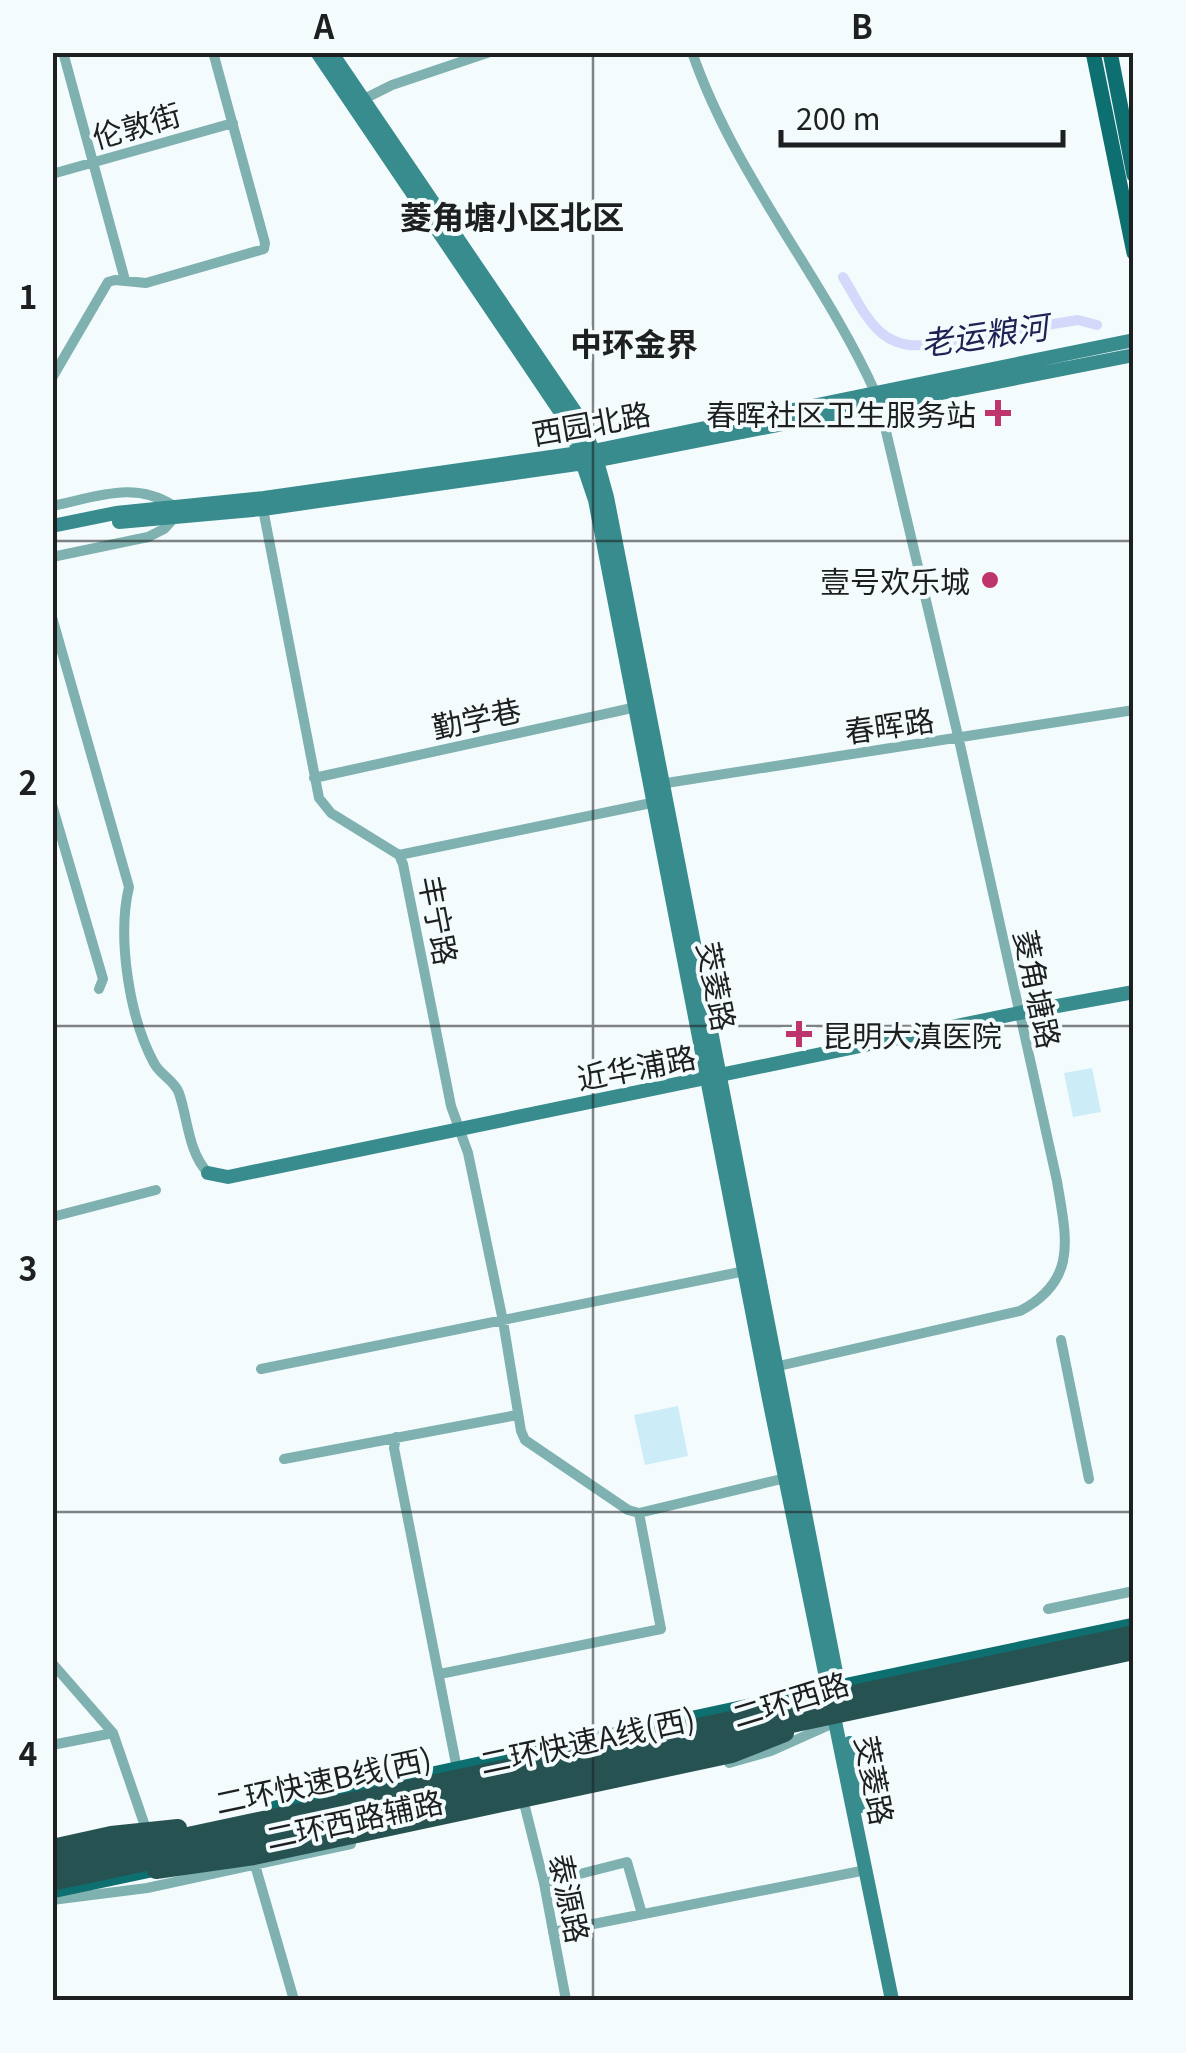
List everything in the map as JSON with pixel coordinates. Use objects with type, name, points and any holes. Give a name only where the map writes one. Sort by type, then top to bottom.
[{"type":"highway","name":"二环快速B线(西)","points":[[52,1865],[1134,1636]]},
{"type":"highway","name":"二环快速A线(西)","points":[[53,1882],[1134,1649]]},
{"type":"highway","points":[[53,1882],[240,1859],[741,1751],[785,1734]]},
{"type":"highway","points":[[52,1848],[183,1828]]},
{"type":"main road","points":[[1093,52],[1134,253]]},
{"type":"main road","points":[[1110,52],[1127,110],[1134,175]]},
{"type":"main road","points":[[838,1705],[1134,1625]]},
{"type":"main road","name":"二环西路","points":[[52,1891],[785,1734],[838,1705],[1134,1636]]},
{"type":"main road","name":"二环西路","points":[[874,1697],[1134,1649]]},
{"type":"main road","points":[[838,1705],[1134,1660]]},
{"type":"main road","name":"二环西路","points":[[52,1856],[778,1700],[838,1705]]},
{"type":"street","points":[[63,52],[124,280]]},
{"type":"street","points":[[52,378],[108,282],[146,282],[264,249],[213,52]]},
{"type":"street","name":"茭菱路","points":[[317,52],[589,457]]},
{"type":"street","name":"茭菱路","points":[[331,52],[570,405],[589,457],[900,2000]]},
{"type":"street","points":[[362,100],[392,85],[490,52]]},
{"type":"street","name":"菱角塘路","points":[[692,52],[723,128],[760,196],[860,357],[878,400],[959,740],[1066,1237],[1062,1272],[1050,1292],[1030,1306],[997,1319],[770,1368]]},
{"type":"street","name":"伦敦街","points":[[52,174],[233,122]]},
{"type":"street","name":"西园北路","points":[[878,400],[1134,340]]},
{"type":"street","name":"西园北路","points":[[52,526],[144,514],[263,509],[589,457],[1134,355]]},
{"type":"street","name":"西园北路","points":[[175,512],[589,457]]},
{"type":"street","points":[[52,506],[134,490],[157,495],[175,512],[164,530],[148,537],[52,558]]},
{"type":"street","name":"丰宁路","points":[[263,509],[320,798],[331,813],[399,855],[409,888],[451,1106],[468,1154],[525,1440],[628,1510],[639,1513]]},
{"type":"street","name":"西园北路","points":[[52,535],[144,514]]},
{"type":"street","points":[[52,617],[129,887],[122,915],[124,955],[135,1008],[152,1061],[178,1092],[196,1154],[208,1173]]},
{"type":"street","name":"勤学巷","points":[[314,778],[641,706]]},
{"type":"street","name":"春晖路","points":[[657,784],[1134,710]]},
{"type":"street","points":[[399,855],[661,802]]},
{"type":"street","points":[[52,805],[103,979],[99,990]]},
{"type":"street","name":"近华浦路","points":[[208,1173],[228,1176],[1134,992]]},
{"type":"street","name":"茭菱路","points":[[714,1078],[745,1271],[770,1368],[786,1478],[838,1705],[892,2000]]},
{"type":"street","points":[[52,1218],[156,1190]]},
{"type":"street","points":[[261,1370],[745,1271]]},
{"type":"street","points":[[1061,1340],[1089,1479]]},
{"type":"street","points":[[284,1459],[517,1415]]},
{"type":"street","points":[[396,1437],[394,1448],[457,1769]]},
{"type":"street","points":[[440,1674],[661,1629],[639,1513],[786,1478]]},
{"type":"street","points":[[1048,1609],[1134,1591]]},
{"type":"street","points":[[52,1662],[113,1733],[145,1826]]},
{"type":"street","name":"二环西路辅路","points":[[52,1900],[147,1888],[752,1757],[838,1705]]},
{"type":"street","points":[[52,1746],[113,1733]]},
{"type":"street","name":"泰源路","points":[[525,1807],[566,2000]]},
{"type":"street","points":[[52,1839],[105,1828],[183,1828]]},
{"type":"street","points":[[544,1883],[627,1862],[642,1914]]},
{"type":"street","points":[[256,1865],[294,2000]]},
{"type":"street","points":[[553,1932],[866,1870]]},
{"type":"shaded area","points":[[1092,1068],[1101,1112],[1073,1117],[1064,1073]]},
{"type":"shaded area","points":[[678,1406],[688,1456],[645,1465],[634,1415]]},
{"type":"waterway","name":"老运粮河","points":[[843,277],[874,325],[894,341],[907,345],[1078,320],[1097,325]]},
{"type":"place","name":"春晖社区卫生服务站","points":[[998,413]]},
{"type":"place","name":"壹号欢乐城","points":[[990,580]]},
{"type":"place","name":"昆明大滇医院","points":[[799,1034]]},
{"type":"district","name":"菱角塘小区北区","points":[[512,215]]},
{"type":"district","name":"中环金界","points":[[634,342]]}]
